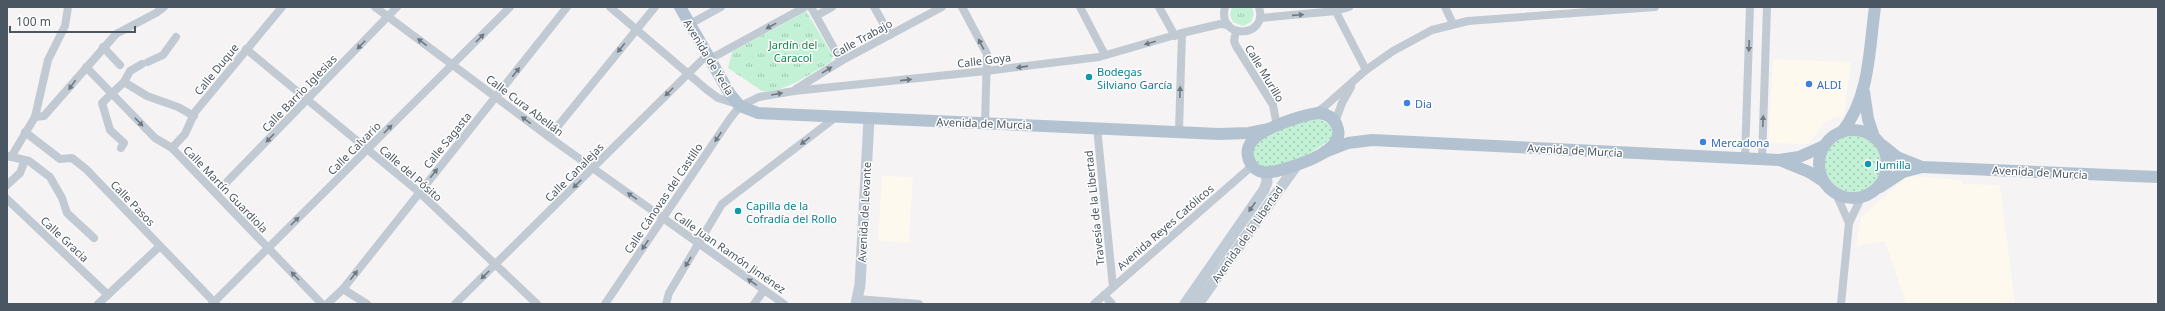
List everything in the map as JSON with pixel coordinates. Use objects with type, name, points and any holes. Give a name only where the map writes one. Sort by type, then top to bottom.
[{"type":"main road","name":"Avenida de Yecla","points":[[680,7],[730,94],[740,106]]},
{"type":"main road","points":[[1875,7],[1864,91],[1868,119],[1886,156],[1887,167],[1884,179],[1878,188],[1861,198],[1850,199],[1838,196],[1823,181],[1819,169],[1819,157],[1824,146],[1835,135],[1853,130],[1864,132],[1878,141]]},
{"type":"main road","points":[[1842,132],[1855,112],[1864,91]]},
{"type":"main road","name":"Avenida de Murcia","points":[[740,106],[763,113],[869,119],[1097,127],[1224,134],[1249,133],[1273,128]]},
{"type":"main road","points":[[1247,154],[1252,141],[1273,128],[1313,114],[1328,115],[1352,135],[1372,140]]},
{"type":"main road","name":"Avenida de Levante","points":[[856,301],[862,255],[869,119]]},
{"type":"main road","points":[[1325,152],[1338,137],[1336,123]]},
{"type":"main road","points":[[1224,134],[1238,144],[1247,154],[1252,166],[1258,171],[1266,172],[1296,166],[1348,143],[1372,140]]},
{"type":"main road","name":"Avenida de Murcia","points":[[1372,140],[1762,160],[1779,160],[1799,157],[1824,146]]},
{"type":"main road","name":"Avenida de Murcia","points":[[1878,141],[1897,157],[1922,167],[2158,177]]},
{"type":"main road","name":"Avenida de Murcia","points":[[1779,160],[1809,172],[1823,181]]},
{"type":"main road","name":"Avenida de la Libertad","points":[[1198,304],[1296,166]]},
{"type":"main road","name":"Avenida de Murcia","points":[[1878,188],[1897,175],[1922,167]]},
{"type":"main road","points":[[1185,304],[1264,190],[1267,182],[1266,172]]},
{"type":"street","points":[[68,7],[65,26],[48,60],[35,117],[9,156],[29,161],[50,177],[62,198],[67,213],[94,238]]},
{"type":"street","points":[[35,117],[44,116],[63,96],[86,66],[116,34],[156,13],[164,7]]},
{"type":"street","name":"Calle Duque","points":[[172,148],[185,134],[194,116],[246,49],[282,7]]},
{"type":"street","name":"Calle Cura Abellán","points":[[375,7],[495,98],[664,218]]},
{"type":"street","name":"Calle Barrio Iglesias","points":[[216,194],[397,7]]},
{"type":"street","name":"Calle Calvario","points":[[214,303],[510,7]]},
{"type":"street","name":"Calle Sagasta","points":[[327,304],[343,289],[568,7]]},
{"type":"street","points":[[610,7],[718,98],[740,106]]},
{"type":"street","points":[[549,137],[655,7]]},
{"type":"street","points":[[690,24],[721,7]]},
{"type":"street","name":"Calle Canalejas","points":[[456,304],[688,74],[709,57],[805,7]]},
{"type":"street","points":[[811,7],[841,62]]},
{"type":"street","points":[[816,16],[832,7]]},
{"type":"street","points":[[874,7],[890,36]]},
{"type":"street","name":"Calle Trabajo","points":[[794,91],[841,62],[942,7]]},
{"type":"street","points":[[962,7],[987,54],[985,123]]},
{"type":"street","points":[[1080,7],[1105,55]]},
{"type":"street","points":[[1160,7],[1179,34],[1179,131]]},
{"type":"street","points":[[1225,7],[1224,16],[1228,25],[1236,31],[1247,32],[1252,29],[1260,18],[1259,7]]},
{"type":"street","points":[[1260,18],[1349,7]]},
{"type":"street","points":[[1445,7],[1453,24]]},
{"type":"street","points":[[1313,114],[1324,107],[1366,70],[1412,40],[1432,30],[1468,21],[1596,10],[1655,7]]},
{"type":"street","points":[[1745,158],[1750,7]]},
{"type":"street","points":[[1762,160],[1767,7]]},
{"type":"street","points":[[1335,9],[1366,70]]},
{"type":"street","name":"Calle Goya","points":[[740,106],[759,97],[794,91],[986,71],[1105,55],[1220,24],[1228,25]]},
{"type":"street","name":"Calle Murillo","points":[[1236,31],[1234,41],[1236,46],[1273,105],[1273,128]]},
{"type":"street","points":[[103,47],[124,70],[130,71],[163,55],[176,37]]},
{"type":"street","name":"Calle del Pósito","points":[[246,49],[419,192],[538,304]]},
{"type":"street","name":"Calle Martín Guardiola","points":[[86,66],[155,138],[172,148],[322,304]]},
{"type":"street","points":[[121,148],[124,143],[110,130],[102,103],[124,82],[124,70]]},
{"type":"street","points":[[1336,123],[1342,102],[1354,81]]},
{"type":"street","points":[[124,82],[147,96],[178,107],[194,116]]},
{"type":"street","name":"Calle Cánovas del Castillo","points":[[605,304],[740,106]]},
{"type":"street","points":[[666,304],[669,293],[722,204],[836,117]]},
{"type":"street","name":"Travesía de la Libertad","points":[[1097,127],[1113,287]]},
{"type":"street","name":"Calle Pasos","points":[[26,132],[60,159],[72,158],[86,169],[214,303]]},
{"type":"street","points":[[7,185],[20,173],[25,160]]},
{"type":"street","name":"Avenida Reyes Católicos","points":[[1094,304],[1252,166]]},
{"type":"street","points":[[1838,196],[1849,223]]},
{"type":"street","points":[[1841,304],[1849,223],[1861,198]]},
{"type":"street","name":"Calle Gracia","points":[[7,199],[108,294]]},
{"type":"street","name":"Calle Juan Ramón Jiménez","points":[[664,218],[784,304]]},
{"type":"street","points":[[98,304],[160,246]]},
{"type":"street","points":[[343,289],[367,304]]},
{"type":"street","points":[[754,304],[764,290]]},
{"type":"street","points":[[1104,295],[1112,304]]},
{"type":"street","points":[[856,301],[919,304]]},
{"type":"shaded area","name":"ALDI","points":[[1773,59],[1851,62],[1844,116],[1835,117],[1823,124],[1809,144],[1768,143]]},
{"type":"shaded area","points":[[882,176],[913,177],[909,243],[878,241]]},
{"type":"shaded area","points":[[1911,176],[1962,180],[1962,184],[2000,185],[2015,304],[1906,304],[1885,241],[1856,246],[1861,217],[1905,178]]},
{"type":"green space","points":[[1232,7],[1252,7],[1254,14],[1251,22],[1243,26],[1233,22],[1230,15]]},
{"type":"green space","name":"Jardín del Caracol","points":[[806,11],[833,56],[831,62],[788,86],[770,91],[762,91],[728,68],[732,52]]},
{"type":"green space","points":[[1318,119],[1331,124],[1333,136],[1310,153],[1290,163],[1270,167],[1258,164],[1253,158],[1256,145],[1263,138],[1277,130],[1302,122]]},
{"type":"green space","points":[[1847,136],[1859,136],[1873,144],[1881,158],[1879,175],[1873,184],[1859,192],[1847,192],[1837,187],[1830,180],[1825,170],[1825,158],[1830,148],[1837,141]]},
{"type":"place","name":"Bodegas Silviano García","points":[[1089,77]]},
{"type":"place","name":"ALDI","points":[[1809,84]]},
{"type":"place","name":"Dia","points":[[1407,103]]},
{"type":"place","name":"Mercadona","points":[[1703,142]]},
{"type":"place","name":"Jumilla","points":[[1868,164]]},
{"type":"place","name":"Capilla de la Cofradía del Rollo","points":[[738,211]]}]
